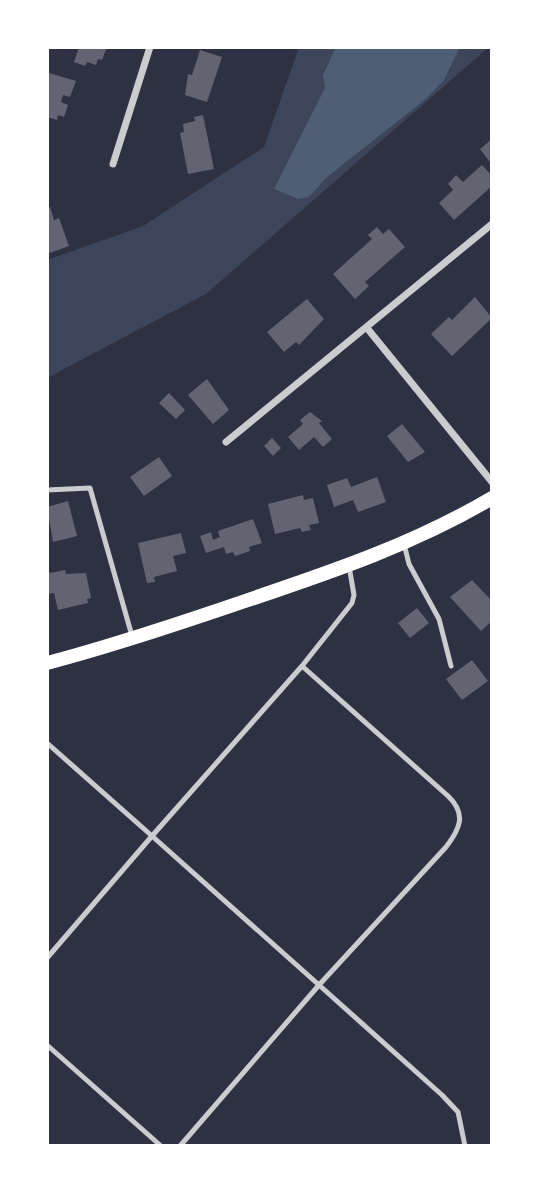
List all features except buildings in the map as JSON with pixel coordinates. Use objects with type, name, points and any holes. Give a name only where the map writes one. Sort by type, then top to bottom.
[{"type":"main road","points":[[47,663],[132,638],[349,565],[404,544],[492,498]]},
{"type":"street","points":[[113,164],[150,47]]},
{"type":"street","points":[[226,442],[492,224]]},
{"type":"street","points":[[367,328],[492,482]]},
{"type":"lane","points":[[47,490],[90,488],[132,638]]},
{"type":"lane","points":[[404,544],[409,564],[439,620],[451,666]]},
{"type":"lane","points":[[47,958],[302,666],[352,603],[354,595],[349,565]]},
{"type":"lane","points":[[180,1146],[319,985],[446,847],[456,834],[461,818],[456,803],[302,666]]},
{"type":"lane","points":[[47,743],[450,1103],[461,1121],[465,1146]]},
{"type":"lane","points":[[47,1045],[161,1146]]},
{"type":"shaded area","points":[[299,47],[489,47],[206,294],[47,378],[47,260],[143,226],[264,147]]},
{"type":"shaded area","points":[[336,47],[460,47],[444,80],[427,98],[327,177],[309,197],[298,199],[274,189],[325,88],[323,75]]}]
